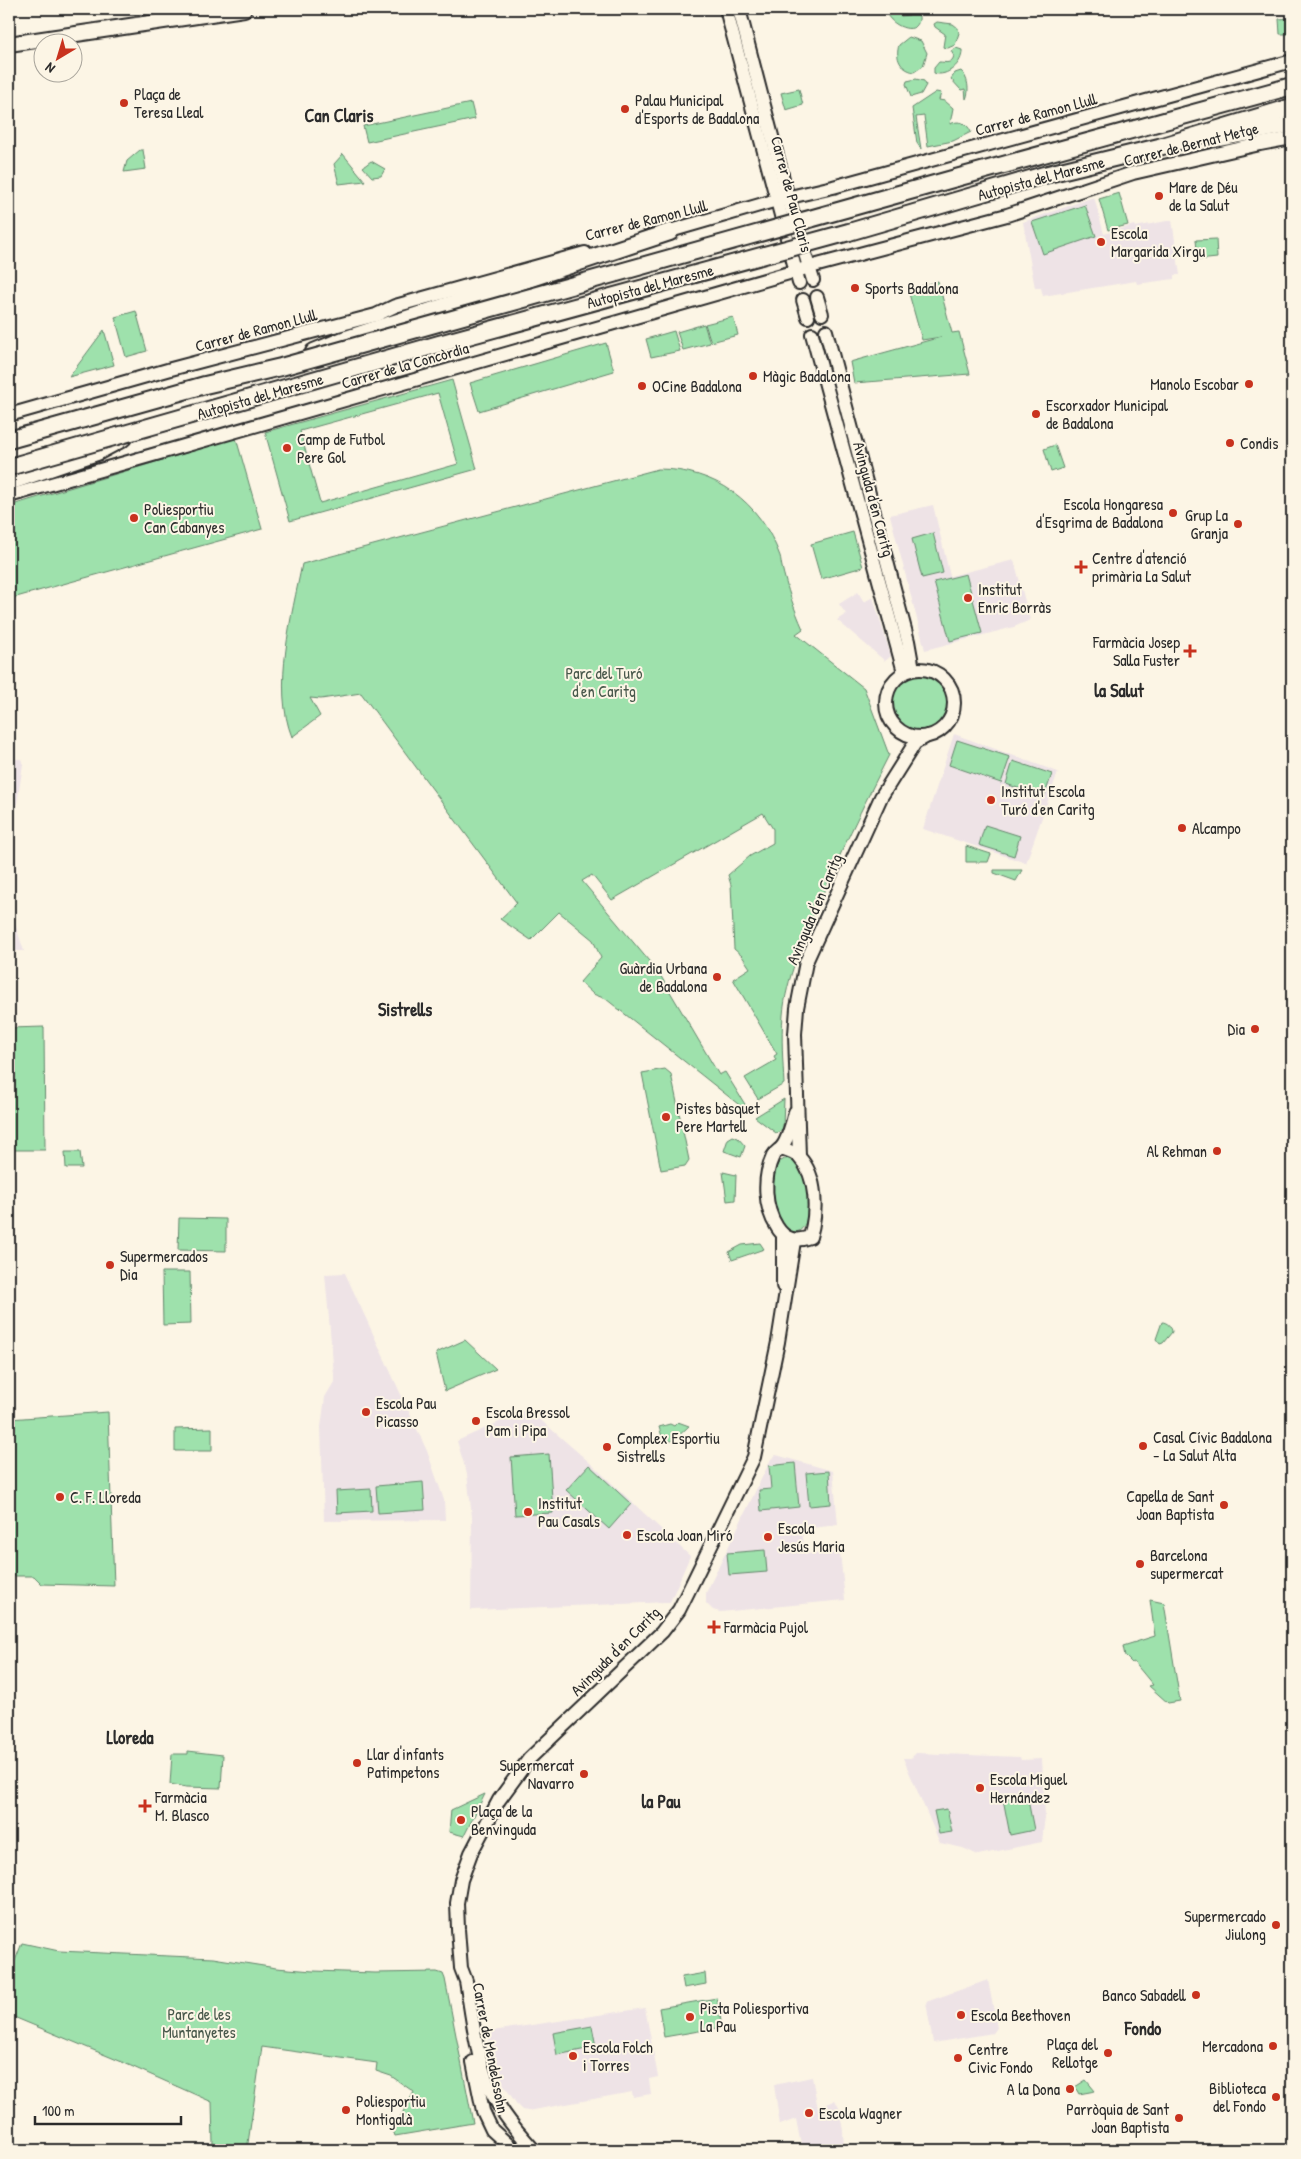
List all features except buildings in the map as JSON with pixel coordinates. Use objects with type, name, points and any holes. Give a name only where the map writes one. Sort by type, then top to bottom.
[{"type":"highway","name":"Autopista del Maresme","points":[[9,440],[281,366],[1044,152],[1190,115],[1292,86]]},
{"type":"highway","name":"Autopista del Maresme","points":[[10,481],[131,433],[439,344],[835,236],[1044,175],[1160,147],[1292,107]]},
{"type":"highway","points":[[1160,147],[1222,138],[1292,124]]},
{"type":"highway","points":[[281,366],[346,338],[670,232]]},
{"type":"main road","points":[[9,44],[244,9]]},
{"type":"street","name":"Carrer de Pau Claris","points":[[726,9],[783,199],[811,274]]},
{"type":"street","name":"Carrer de Pau Claris","points":[[738,9],[783,199],[797,278]]},
{"type":"street","name":"Carrer de Ramon Llull","points":[[9,415],[171,369],[376,315],[395,306],[551,261],[670,232],[783,199],[833,187],[1292,61]]},
{"type":"street","name":"Carrer de Bernat Metge","points":[[811,274],[1007,215],[1133,173],[1292,138]]},
{"type":"street","name":"Carrer de la Concòrdia","points":[[10,481],[811,274]]},
{"type":"street","points":[[817,297],[822,314]]},
{"type":"street","points":[[803,300],[808,317]]},
{"type":"street","name":"Avinguda d'en Caritg","points":[[826,330],[908,640],[908,671]]},
{"type":"street","name":"Avinguda d'en Caritg","points":[[812,334],[908,671]]},
{"type":"street","points":[[928,669],[938,673],[949,684],[954,699],[954,710],[950,720],[944,727],[927,736],[912,735],[898,729],[889,716],[886,698],[891,684],[908,671],[928,669]]},
{"type":"street","name":"Avinguda d'en Caritg","points":[[898,729],[902,748],[898,767]]},
{"type":"street","name":"Avinguda d'en Caritg","points":[[799,1156],[797,1008],[806,962],[881,797],[898,767],[915,743],[927,736]]},
{"type":"street","name":"Avinguda d'en Caritg","points":[[459,1946],[457,1902],[461,1880],[471,1853],[499,1800],[529,1759],[662,1632],[679,1610],[754,1458],[768,1398],[783,1302],[788,1238],[776,1226],[766,1199],[767,1174],[773,1156],[781,1148],[793,1123],[797,1102]]},
{"type":"street","points":[[781,1148],[799,1156],[810,1175],[815,1197],[814,1219],[810,1237],[788,1238]]},
{"type":"street","name":"Carrer de Mendelssohn","points":[[459,1946],[462,1970],[466,1981],[484,2073],[499,2106],[513,2127],[534,2150]]},
{"type":"street","name":"Carrer de Mendelssohn","points":[[462,1970],[460,1981],[474,2069],[483,2111],[492,2130],[514,2150]]},
{"type":"shaded area","name":"Escola Margarida Xirgu","points":[[1094,197],[1104,234],[1134,225],[1135,227],[1172,220],[1180,275],[1174,275],[1174,279],[1137,284],[1136,281],[1043,296],[1041,288],[1035,288],[1023,222]]},
{"type":"shaded area","name":"Institut Enric Borràs","points":[[933,505],[950,576],[1014,560],[1030,620],[1014,627],[925,650],[890,515]]},
{"type":"shaded area","points":[[858,592],[864,602],[873,597],[891,656],[885,661],[837,620],[846,614],[839,604]]},
{"type":"shaded area","name":"Institut Escola Turó d'en Caritg","points":[[954,734],[1058,772],[1026,863],[923,829]]},
{"type":"shaded area","points":[[9,759],[21,759],[23,764],[13,830],[10,888],[14,921],[24,951],[9,951]]},
{"type":"shaded area","name":"Escola Pau Picasso","points":[[345,1273],[427,1451],[444,1500],[445,1520],[324,1521],[321,1427],[325,1397],[334,1382],[325,1274]]},
{"type":"shaded area","name":"Institut Pau Casals","points":[[528,1409],[589,1462],[690,1556],[670,1602],[471,1610],[472,1517],[467,1474],[457,1441]]},
{"type":"shaded area","name":"Escola Jesús Maria","points":[[776,1455],[833,1471],[838,1525],[802,1529],[805,1554],[840,1552],[845,1600],[720,1612],[713,1610],[706,1603],[706,1593],[771,1459]]},
{"type":"shaded area","name":"Escola Miguel Hernández","points":[[916,1753],[1020,1757],[1021,1760],[1042,1759],[1045,1816],[1042,1842],[978,1855],[963,1848],[940,1843],[903,1758],[911,1758]]},
{"type":"shaded area","name":"Escola Beethoven","points":[[988,1980],[997,2028],[993,2033],[933,2043],[926,2002]]},
{"type":"shaded area","name":"Escola Folch i Torres","points":[[645,2008],[658,2077],[649,2079],[651,2094],[633,2097],[632,2092],[528,2111],[522,2110],[505,2087],[495,2065],[486,2032]]},
{"type":"shaded area","name":"Escola Wagner","points":[[812,2077],[818,2109],[835,2100],[839,2108],[844,2150],[802,2150],[796,2119],[780,2125],[774,2085]]},
{"type":"green space","points":[[885,9],[899,9],[901,16],[909,15],[908,9],[917,9],[919,20],[917,25],[913,28],[907,28],[896,24],[887,15]]},
{"type":"green space","points":[[1292,18],[1292,34],[1280,34],[1279,19]]},
{"type":"green space","points":[[937,22],[953,24],[958,28],[959,33],[955,45],[948,48],[943,47],[945,34],[935,27],[934,24]]},
{"type":"green space","points":[[909,37],[921,41],[927,53],[923,66],[914,72],[902,66],[898,58],[899,45]]},
{"type":"green space","points":[[956,48],[962,50],[962,55],[957,64],[944,73],[934,73],[934,68],[939,62],[951,61],[954,56],[951,51]]},
{"type":"green space","points":[[961,71],[968,84],[966,99],[965,89],[961,90],[951,79],[955,73]]},
{"type":"green space","points":[[916,79],[924,81],[926,85],[921,94],[911,97],[906,84],[907,81]]},
{"type":"green space","points":[[799,89],[803,105],[786,110],[781,93]]},
{"type":"green space","points":[[936,92],[941,93],[939,100],[945,101],[953,108],[950,124],[962,123],[971,132],[953,141],[928,146],[924,116],[916,117],[921,149],[917,143],[912,108]]},
{"type":"green space","points":[[471,103],[475,119],[367,142],[363,126]]},
{"type":"green space","points":[[140,150],[143,150],[146,169],[124,172],[127,161]]},
{"type":"green space","points":[[343,154],[365,181],[339,184],[334,164]]},
{"type":"green space","points":[[371,161],[385,169],[381,176],[372,177],[363,167]]},
{"type":"green space","points":[[1119,193],[1128,225],[1108,230],[1099,199]]},
{"type":"green space","points":[[1085,205],[1096,236],[1043,254],[1032,222]]},
{"type":"green space","points":[[1216,239],[1217,258],[1198,260],[1196,240]]},
{"type":"green space","points":[[938,281],[952,333],[959,332],[970,374],[854,383],[850,362],[941,337],[922,340],[908,290]]},
{"type":"green space","points":[[136,311],[147,351],[126,357],[115,317]]},
{"type":"green space","points":[[733,317],[738,335],[711,342],[705,324]]},
{"type":"green space","points":[[704,324],[710,343],[683,350],[677,332]]},
{"type":"green space","points":[[104,330],[114,365],[69,377]]},
{"type":"green space","points":[[674,331],[680,351],[651,357],[646,339]]},
{"type":"green space","points":[[606,343],[614,371],[479,411],[470,383]]},
{"type":"green space","name":"Camp de Futbol Pere Gol","points":[[452,380],[477,469],[290,521],[265,432]],"holes":[[[438,393],[458,464],[320,503],[300,431]]]},
{"type":"green space","name":"Poliesportiu Can Cabanyes","points":[[236,438],[262,529],[9,599],[9,506]]},
{"type":"green space","points":[[1055,445],[1063,468],[1051,472],[1044,449]]},
{"type":"green space","name":"Parc del Turó d'en Caritg","points":[[658,469],[679,470],[716,482],[748,504],[761,519],[780,556],[788,591],[803,629],[796,634],[864,688],[889,755],[833,871],[795,962],[787,988],[782,1024],[784,1084],[758,1099],[745,1078],[776,1060],[774,1056],[777,1054],[733,979],[750,968],[742,956],[734,949],[731,885],[728,875],[750,856],[773,843],[773,829],[763,813],[612,900],[592,875],[582,881],[659,973],[719,1075],[725,1072],[746,1106],[743,1108],[606,999],[593,994],[580,982],[601,958],[593,940],[559,912],[531,940],[500,919],[517,903],[361,693],[321,699],[310,698],[320,716],[292,737],[286,717],[284,674],[286,651],[302,564]]},
{"type":"green space","points":[[853,532],[863,567],[821,579],[811,544]]},
{"type":"green space","points":[[933,533],[943,573],[922,578],[912,539]]},
{"type":"green space","points":[[966,574],[982,633],[950,641],[934,582]]},
{"type":"green space","points":[[920,675],[931,677],[940,683],[946,692],[948,703],[946,714],[940,723],[931,729],[920,731],[909,729],[900,723],[894,714],[892,703],[894,692],[900,683],[909,677]]},
{"type":"green space","points":[[957,740],[1010,757],[1001,783],[949,765]]},
{"type":"green space","points":[[1013,761],[1052,774],[1044,797],[1006,784]]},
{"type":"green space","points":[[985,825],[1020,836],[1014,856],[979,845]]},
{"type":"green space","points":[[966,846],[991,854],[988,862],[966,862]]},
{"type":"green space","points":[[994,870],[1022,870],[1016,881],[994,873]]},
{"type":"green space","points":[[44,1027],[45,1150],[9,1150],[9,1028]]},
{"type":"green space","name":"Pistes bàsquet Pere Martell","points":[[665,1069],[671,1074],[689,1160],[685,1166],[661,1170],[642,1073]]},
{"type":"green space","points":[[784,1099],[783,1127],[781,1131],[776,1133],[755,1117]]},
{"type":"green space","points":[[733,1136],[738,1138],[745,1146],[741,1157],[724,1151],[728,1139]]},
{"type":"green space","points":[[65,1152],[80,1152],[82,1168],[66,1168]]},
{"type":"green space","points":[[789,1158],[796,1162],[805,1177],[808,1197],[805,1224],[801,1230],[792,1233],[783,1228],[779,1221],[775,1212],[771,1189],[775,1168],[780,1161]]},
{"type":"green space","points":[[723,1172],[736,1175],[735,1200],[727,1201]]},
{"type":"green space","points":[[179,1218],[226,1219],[226,1251],[178,1250]]},
{"type":"green space","points":[[760,1243],[764,1249],[732,1260],[729,1252],[742,1245]]},
{"type":"green space","points":[[162,1272],[190,1272],[191,1324],[163,1325]]},
{"type":"green space","points":[[1162,1322],[1169,1325],[1172,1332],[1160,1344],[1156,1339]]},
{"type":"green space","points":[[465,1340],[496,1369],[445,1391],[436,1353]]},
{"type":"green space","name":"C. F. Lloreda","points":[[108,1412],[114,1586],[42,1584],[34,1576],[9,1576],[9,1419]]},
{"type":"green space","points":[[678,1422],[689,1426],[674,1440],[664,1443],[659,1427],[670,1424],[674,1426]]},
{"type":"green space","points":[[212,1428],[212,1451],[175,1451],[175,1429]]},
{"type":"green space","points":[[549,1454],[553,1513],[515,1515],[511,1457]]},
{"type":"green space","points":[[795,1463],[799,1507],[761,1511],[759,1490],[771,1489],[769,1466]]},
{"type":"green space","points":[[589,1465],[631,1504],[609,1529],[566,1490]]},
{"type":"green space","points":[[829,1471],[831,1504],[809,1506],[806,1473]]},
{"type":"green space","points":[[423,1482],[425,1510],[378,1513],[376,1486]]},
{"type":"green space","points":[[371,1489],[372,1511],[337,1513],[336,1491]]},
{"type":"green space","points":[[765,1550],[767,1572],[729,1575],[727,1553]]},
{"type":"green space","points":[[1150,1600],[1164,1603],[1180,1701],[1168,1703],[1149,1686],[1153,1685],[1134,1662],[1132,1663],[1125,1656],[1123,1646],[1155,1636]]},
{"type":"green space","points":[[188,1751],[223,1755],[221,1788],[186,1787],[170,1784],[172,1754],[188,1754]]},
{"type":"green space","points":[[485,1794],[464,1836],[449,1832],[451,1810]]},
{"type":"green space","points":[[1027,1795],[1034,1830],[1010,1835],[1003,1799]]},
{"type":"green space","points":[[947,1809],[952,1832],[939,1834],[934,1811]]},
{"type":"green space","name":"Parc de les Muntanyetes","points":[[22,1943],[59,1951],[213,1958],[276,1968],[313,1971],[437,1972],[443,1974],[473,2123],[395,2136],[393,2130],[414,2092],[391,2076],[376,2071],[377,2063],[262,2047],[247,2150],[210,2150],[213,2143],[212,2102],[9,2015],[9,1976]]},
{"type":"green space","points":[[705,1973],[706,1984],[684,1988],[682,1977]]},
{"type":"green space","name":"Pista Poliesportiva La Pau","points":[[717,1998],[722,2027],[664,2037],[659,2008]]},
{"type":"green space","points":[[592,2026],[596,2047],[557,2055],[553,2033]]},
{"type":"green space","points":[[1086,2080],[1095,2091],[1079,2094],[1075,2087]]},
{"type":"place","name":"Plaça de Teresa Lleal","points":[[124,103]]},
{"type":"place","name":"Palau Municipal d'Esports de Badalona","points":[[625,109]]},
{"type":"place","name":"Mare de Déu de la Salut","points":[[1159,196]]},
{"type":"place","name":"Escola Margarida Xirgu","points":[[1101,242]]},
{"type":"place","name":"Sports Badalona","points":[[855,288]]},
{"type":"place","name":"Màgic Badalona","points":[[753,376]]},
{"type":"place","name":"Manolo Escobar","points":[[1249,384]]},
{"type":"place","name":"OCine Badalona","points":[[642,386]]},
{"type":"place","name":"Escorxador Municipal de Badalona","points":[[1036,414]]},
{"type":"place","name":"Condis","points":[[1230,443]]},
{"type":"place","name":"Camp de Futbol Pere Gol","points":[[287,448]]},
{"type":"place","name":"Escola Hongaresa d'Esgrima de Badalona","points":[[1173,513]]},
{"type":"place","name":"Poliesportiu Can Cabanyes","points":[[134,518]]},
{"type":"place","name":"Grup La Granja","points":[[1238,524]]},
{"type":"place","name":"Centre d'atenció primària La Salut","points":[[1081,567]]},
{"type":"place","name":"Institut Enric Borràs","points":[[968,598]]},
{"type":"place","name":"Farmàcia Josep Salla Fuster","points":[[1190,651]]},
{"type":"place","name":"Institut Escola Turó d'en Caritg","points":[[991,800]]},
{"type":"place","name":"Alcampo","points":[[1182,828]]},
{"type":"place","name":"Guàrdia Urbana de Badalona","points":[[717,977]]},
{"type":"place","name":"Dia","points":[[1255,1029]]},
{"type":"place","name":"Pistes bàsquet Pere Martell","points":[[666,1117]]},
{"type":"place","name":"Al Rehman","points":[[1217,1151]]},
{"type":"place","name":"Supermercados Dia","points":[[110,1265]]},
{"type":"place","name":"Escola Pau Picasso","points":[[366,1412]]},
{"type":"place","name":"Escola Bressol Pam i Pipa","points":[[476,1421]]},
{"type":"place","name":"Casal Cívic Badalona - La Salut Alta","points":[[1143,1446]]},
{"type":"place","name":"Complex Esportiu Sistrells","points":[[607,1447]]},
{"type":"place","name":"C. F. Lloreda","points":[[60,1497]]},
{"type":"place","name":"Capella de Sant Joan Baptista","points":[[1224,1505]]},
{"type":"place","name":"Institut Pau Casals","points":[[528,1512]]},
{"type":"place","name":"Escola Joan Miró","points":[[627,1535]]},
{"type":"place","name":"Escola Jesús Maria","points":[[768,1537]]},
{"type":"place","name":"Barcelona supermercat","points":[[1140,1564]]},
{"type":"place","name":"Farmàcia Pujol","points":[[714,1627]]},
{"type":"place","name":"Llar d'infants Patimpetons","points":[[357,1763]]},
{"type":"place","name":"Supermercat Navarro","points":[[584,1774]]},
{"type":"place","name":"Escola Miguel Hernández","points":[[980,1788]]},
{"type":"place","name":"Farmàcia M. Blasco","points":[[145,1806]]},
{"type":"place","name":"Plaça de la Benvinguda","points":[[461,1820]]},
{"type":"place","name":"Supermercado Jiulong","points":[[1276,1925]]},
{"type":"place","name":"Banco Sabadell","points":[[1196,1995]]},
{"type":"place","name":"Escola Beethoven","points":[[961,2015]]},
{"type":"place","name":"Pista Poliesportiva La Pau","points":[[690,2017]]},
{"type":"place","name":"Mercadona","points":[[1273,2046]]},
{"type":"place","name":"Plaça del Rellotge","points":[[1108,2053]]},
{"type":"place","name":"Escola Folch i Torres","points":[[573,2056]]},
{"type":"place","name":"Centre Civic Fondo","points":[[958,2058]]},
{"type":"place","name":"A la Dona","points":[[1070,2089]]},
{"type":"place","name":"Biblioteca del Fondo","points":[[1276,2097]]},
{"type":"place","name":"Poliesportiu Montigalà","points":[[346,2110]]},
{"type":"place","name":"Escola Wagner","points":[[809,2113]]},
{"type":"place","name":"Parròquia de Sant Joan Baptista","points":[[1179,2118]]},
{"type":"district","name":"Can Claris","points":[[339,115]]},
{"type":"district","name":"la Salut","points":[[1119,690]]},
{"type":"district","name":"Sistrells","points":[[405,1009]]},
{"type":"district","name":"Lloreda","points":[[130,1737]]},
{"type":"district","name":"la Pau","points":[[661,1801]]},
{"type":"district","name":"Fondo","points":[[1143,2028]]}]
